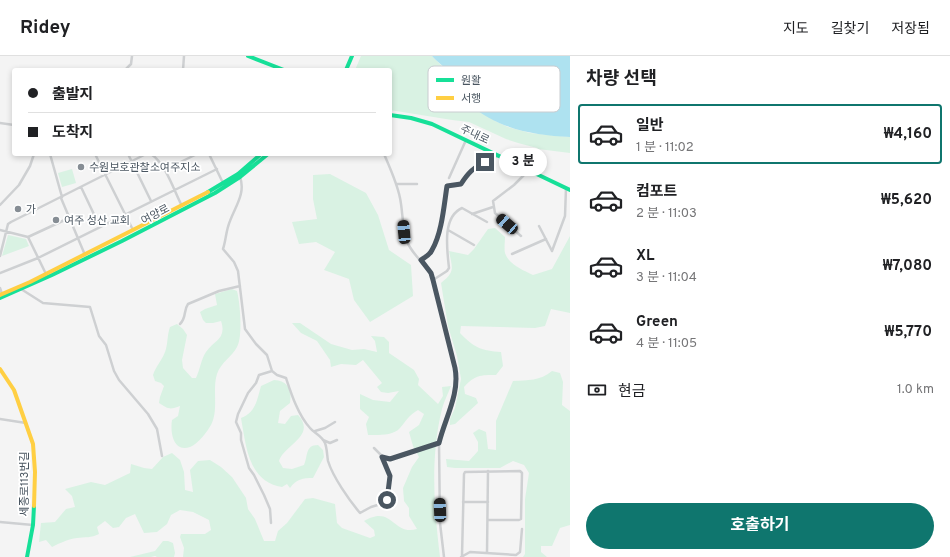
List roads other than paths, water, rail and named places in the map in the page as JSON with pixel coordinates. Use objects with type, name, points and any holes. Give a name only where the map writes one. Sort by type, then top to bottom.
[{"type":"street","points":[[127,68],[131,64],[132,56]]},
{"type":"street","points":[[183,68],[184,56]]},
{"type":"street","points":[[248,56],[279,68]]},
{"type":"street","points":[[347,68],[352,56]]},
{"type":"street","name":"주내로","points":[[392,115],[423,121],[568,189]]},
{"type":"street","points":[[0,123],[12,125]]},
{"type":"street","points":[[449,178],[466,140]]},
{"type":"street","points":[[0,205],[19,185],[30,166],[33,156]]},
{"type":"street","points":[[51,156],[69,218],[85,255]]},
{"type":"street","points":[[95,156],[134,233]]},
{"type":"street","points":[[129,156],[151,202]]},
{"type":"street","points":[[0,256],[8,224],[15,219],[142,156]]},
{"type":"street","points":[[154,156],[164,170],[183,207]]},
{"type":"street","points":[[164,170],[193,156]]},
{"type":"street","points":[[210,156],[224,183]]},
{"type":"street","name":"여양로","points":[[21,288],[85,255],[134,233],[183,207],[239,175],[259,156]]},
{"type":"street","name":"여양로","points":[[1,296],[21,288],[215,193],[265,156]]},
{"type":"street","points":[[385,156],[400,197],[404,232],[407,242],[412,251],[428,269],[433,280],[457,379],[454,396],[439,443],[440,523],[444,557]]},
{"type":"street","points":[[421,260],[429,255],[434,246],[439,230],[447,186],[461,184],[476,166],[499,156]]},
{"type":"street","points":[[0,273],[38,258],[217,169]]},
{"type":"street","points":[[521,236],[495,212],[493,201],[514,185],[529,170]]},
{"type":"street","points":[[239,175],[242,182],[241,194],[236,209],[229,222],[223,249],[238,271],[245,329],[256,344],[267,355],[272,371],[277,375],[286,378],[295,402],[310,428],[315,431],[325,443],[328,461],[348,500],[360,513],[371,507],[384,504],[387,500],[390,476],[382,457],[374,448]]},
{"type":"street","points":[[396,184],[417,184]]},
{"type":"street","points":[[81,187],[100,227]]},
{"type":"street","points":[[538,226],[552,251],[565,216],[568,189]]},
{"type":"street","points":[[472,214],[493,207]]},
{"type":"street","points":[[433,280],[448,271],[449,268],[448,230],[451,217],[455,211],[462,208],[487,222]]},
{"type":"street","points":[[0,230],[28,237],[69,218]]},
{"type":"street","points":[[448,230],[474,245]]},
{"type":"street","points":[[28,237],[46,274]]},
{"type":"street","points":[[512,254],[546,239]]},
{"type":"street","points":[[180,324],[186,316],[185,308],[188,304],[219,291],[240,286]]},
{"type":"street","points":[[0,288],[1,296]]},
{"type":"street","points":[[21,288],[43,303],[90,307],[99,336],[106,345],[114,371],[119,380],[148,414],[157,429],[162,456]]},
{"type":"street","name":"세종로113번길","points":[[0,369],[14,390],[33,444],[35,472],[33,525],[26,557]]},
{"type":"street","points":[[271,523],[270,509],[254,475],[248,468],[240,440],[241,433],[236,422],[238,414],[248,393],[256,384],[259,375],[272,371]]},
{"type":"street","points":[[0,419],[26,423]]},
{"type":"street","points":[[315,431],[325,428],[335,422]]},
{"type":"street","points":[[323,440],[330,443],[337,440]]},
{"type":"street","points":[[382,457],[390,459],[439,443]]},
{"type":"street","points":[[488,520],[521,519],[522,473],[520,471],[465,472],[462,556],[470,552],[519,554],[522,529]]},
{"type":"street","points":[[487,553],[488,472]]},
{"type":"street","points":[[463,502],[488,502]]},
{"type":"street","name":"세종로113번길","points":[[0,522],[33,525]]},
{"type":"water","points":[[432,56],[570,56],[570,137],[543,135],[516,129],[504,125],[479,112],[560,112],[560,66],[443,66]]},
{"type":"place","name":"수원보호관찰소여주지소","points":[[81,167]]},
{"type":"place","name":"가","points":[[18,209]]},
{"type":"place","name":"여주 성산 교회","points":[[56,220]]}]
